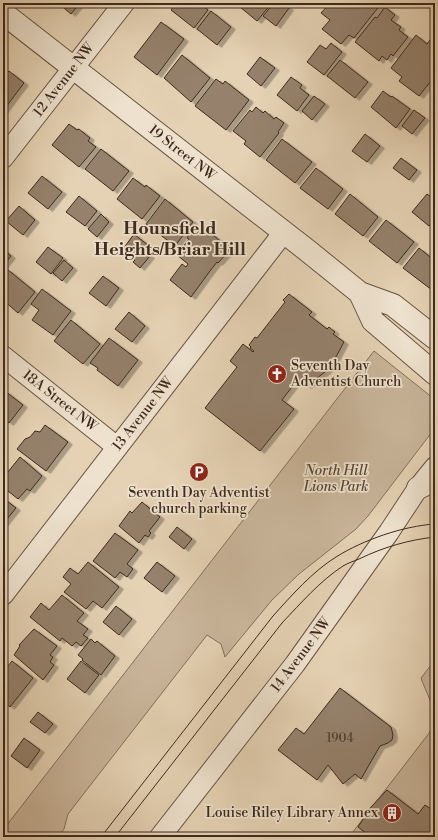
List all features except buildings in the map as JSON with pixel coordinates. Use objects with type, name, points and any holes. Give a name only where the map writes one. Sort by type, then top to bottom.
[{"type":"street","name":"12 Avenue NW","points":[[3,158],[124,3]]},
{"type":"street","name":"19 Street NW","points":[[3,13],[360,293],[393,305],[435,338]]},
{"type":"street","name":"13 Avenue NW","points":[[3,595],[284,232]]},
{"type":"street","name":"19 Street NW","points":[[360,293],[373,321],[435,374]]},
{"type":"street","name":"18A Street NW","points":[[3,356],[117,447]]},
{"type":"street","name":"14 Avenue NW","points":[[160,837],[310,644],[427,484],[435,467]]},
{"type":"green space","name":"North Hill Lions Park","points":[[374,351],[433,398],[435,401],[435,428],[368,516],[356,529],[299,574],[272,600],[225,657],[221,644],[207,635],[68,814],[64,829],[58,837],[3,837],[3,830]]},
{"type":"green space","points":[[435,660],[435,837],[349,837],[430,732],[433,710],[421,678]]},
{"type":"tram line","points":[[101,837],[273,616],[311,577],[327,563],[358,545],[397,531],[435,524]]},
{"type":"tram line","points":[[115,837],[282,623],[319,585],[343,566],[368,555],[406,542],[435,537]]},
{"type":"place","name":"Seventh Day Adventist Church","points":[[277,374]]},
{"type":"place","name":"Seventh Day Adventist church parking","points":[[199,472]]},
{"type":"place","name":"Louise Riley Library Annex","points":[[392,813]]},
{"type":"district","name":"Hounsfield Heights/Briar Hill","points":[[170,238]]}]
